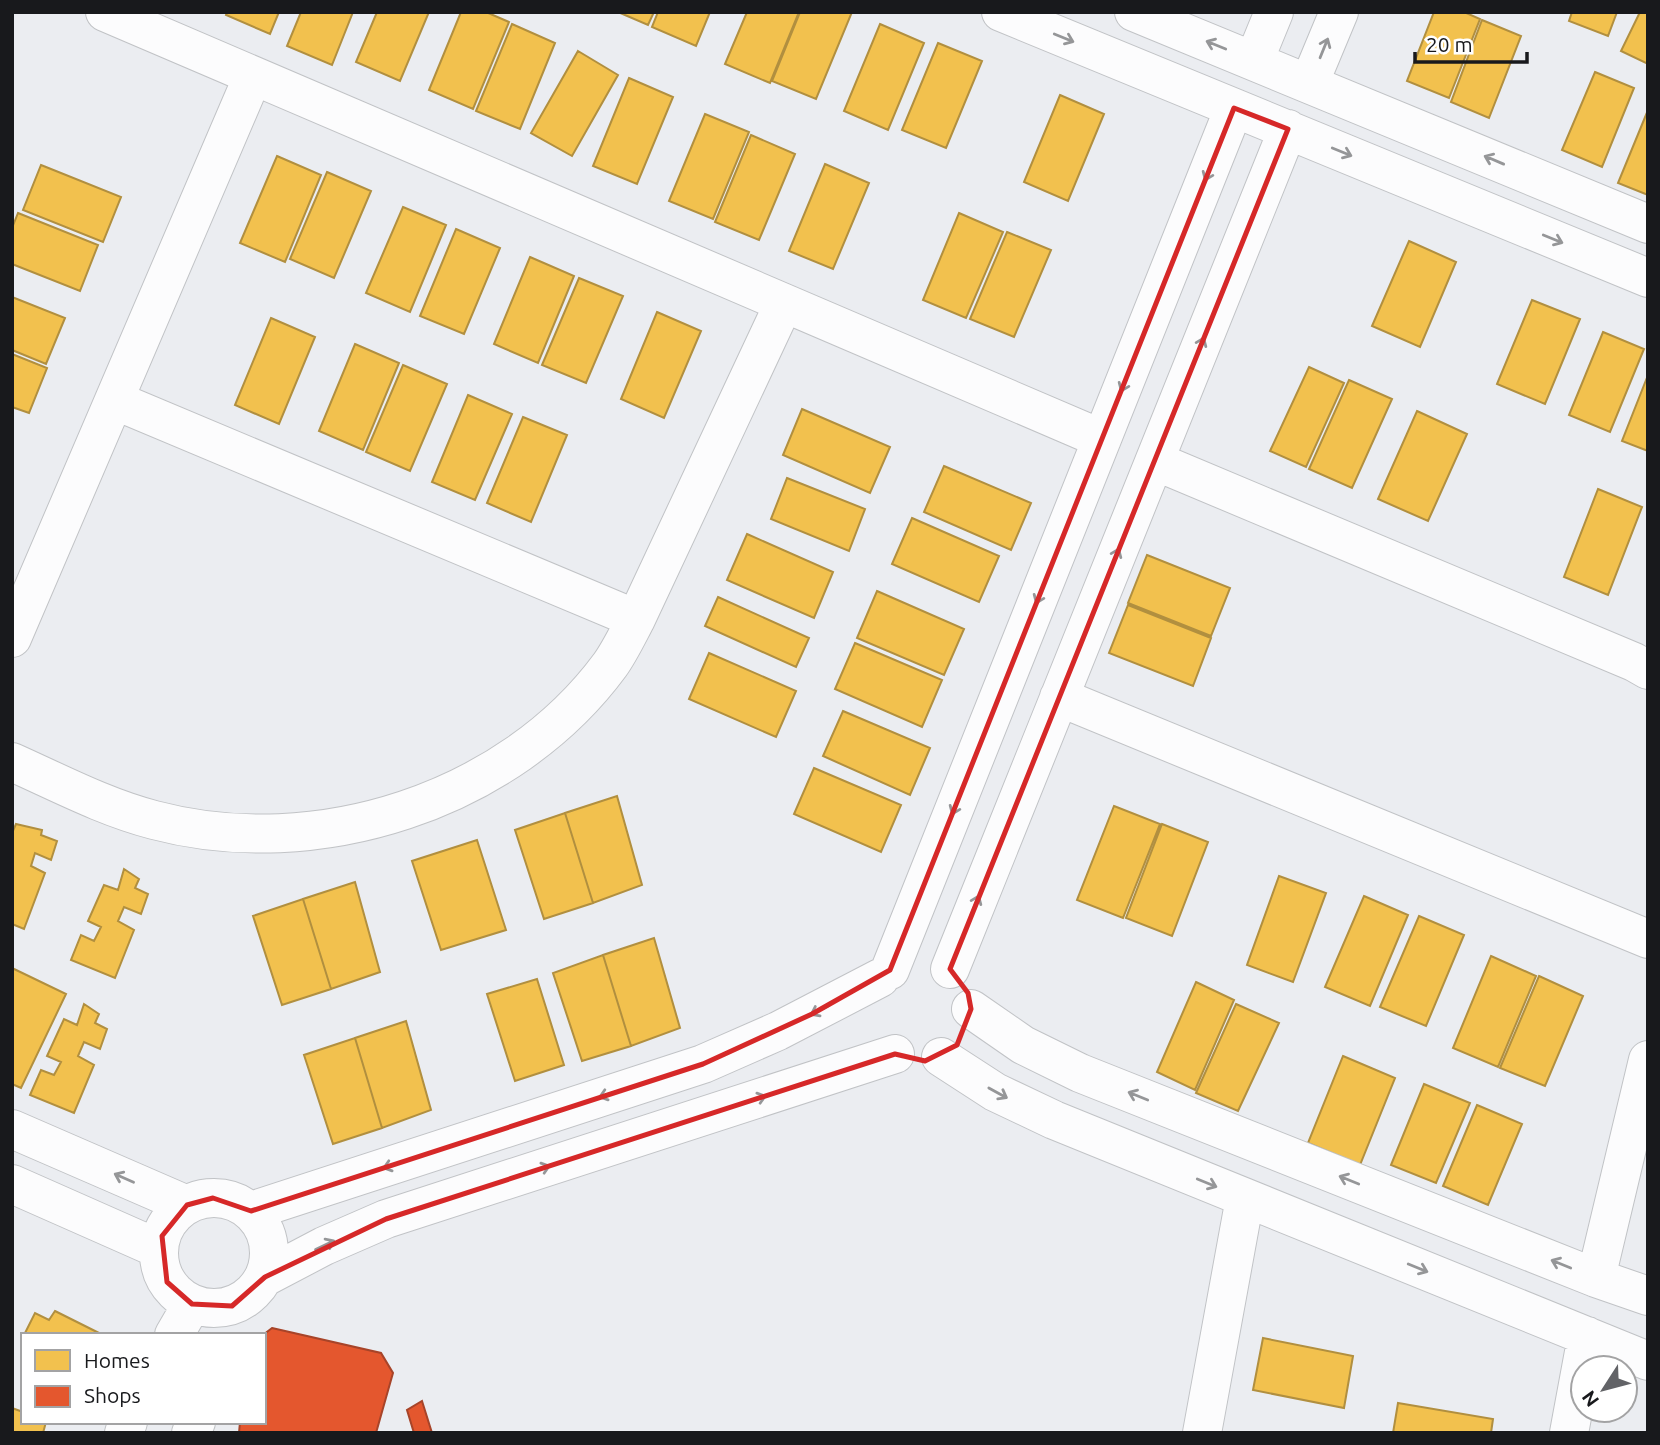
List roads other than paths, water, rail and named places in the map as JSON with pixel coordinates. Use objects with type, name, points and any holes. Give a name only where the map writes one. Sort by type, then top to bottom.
[{"type":"street","points":[[105,12],[1102,439]]},
{"type":"street","points":[[1001,12],[1648,278]]},
{"type":"street","points":[[1134,12],[1648,224]]},
{"type":"street","points":[[1254,61],[1274,12]]},
{"type":"street","points":[[1310,84],[1339,12]]},
{"type":"street","points":[[12,638],[253,76]]},
{"type":"street","points":[[251,1211],[703,1064],[778,1031],[885,974],[904,963],[920,959],[950,969],[961,980],[968,993],[971,1009],[968,1028],[957,1045],[941,1057],[925,1061],[910,1059],[880,1033],[871,1005],[885,974],[1102,439],[1234,108]]},
{"type":"street","points":[[950,969],[1288,130]]},
{"type":"street","points":[[12,762],[97,801],[155,820],[215,831],[300,833],[360,824],[418,806],[474,781],[525,748],[571,709],[610,665],[636,619],[784,303]]},
{"type":"street","points":[[114,400],[636,619]]},
{"type":"street","points":[[1154,461],[1648,670]]},
{"type":"street","points":[[1059,697],[1648,939]]},
{"type":"street","points":[[971,1009],[1023,1045],[1071,1069],[1596,1278],[1648,1296]]},
{"type":"street","points":[[244,1333],[259,1284],[270,1259],[262,1225],[251,1211],[239,1204],[213,1198],[187,1205],[167,1224],[159,1249],[161,1266],[167,1282],[178,1295],[183,1320],[232,1306],[259,1284],[324,1246],[386,1219],[880,1033]]},
{"type":"street","points":[[941,1057],[995,1092],[1024,1107],[1648,1362]]},
{"type":"street","points":[[1596,1278],[1648,1060]]},
{"type":"street","points":[[12,1129],[187,1205]]},
{"type":"street","points":[[12,1184],[159,1249]]},
{"type":"street","points":[[1202,1433],[1245,1198]]},
{"type":"street","points":[[1569,1433],[1587,1336]]}]
